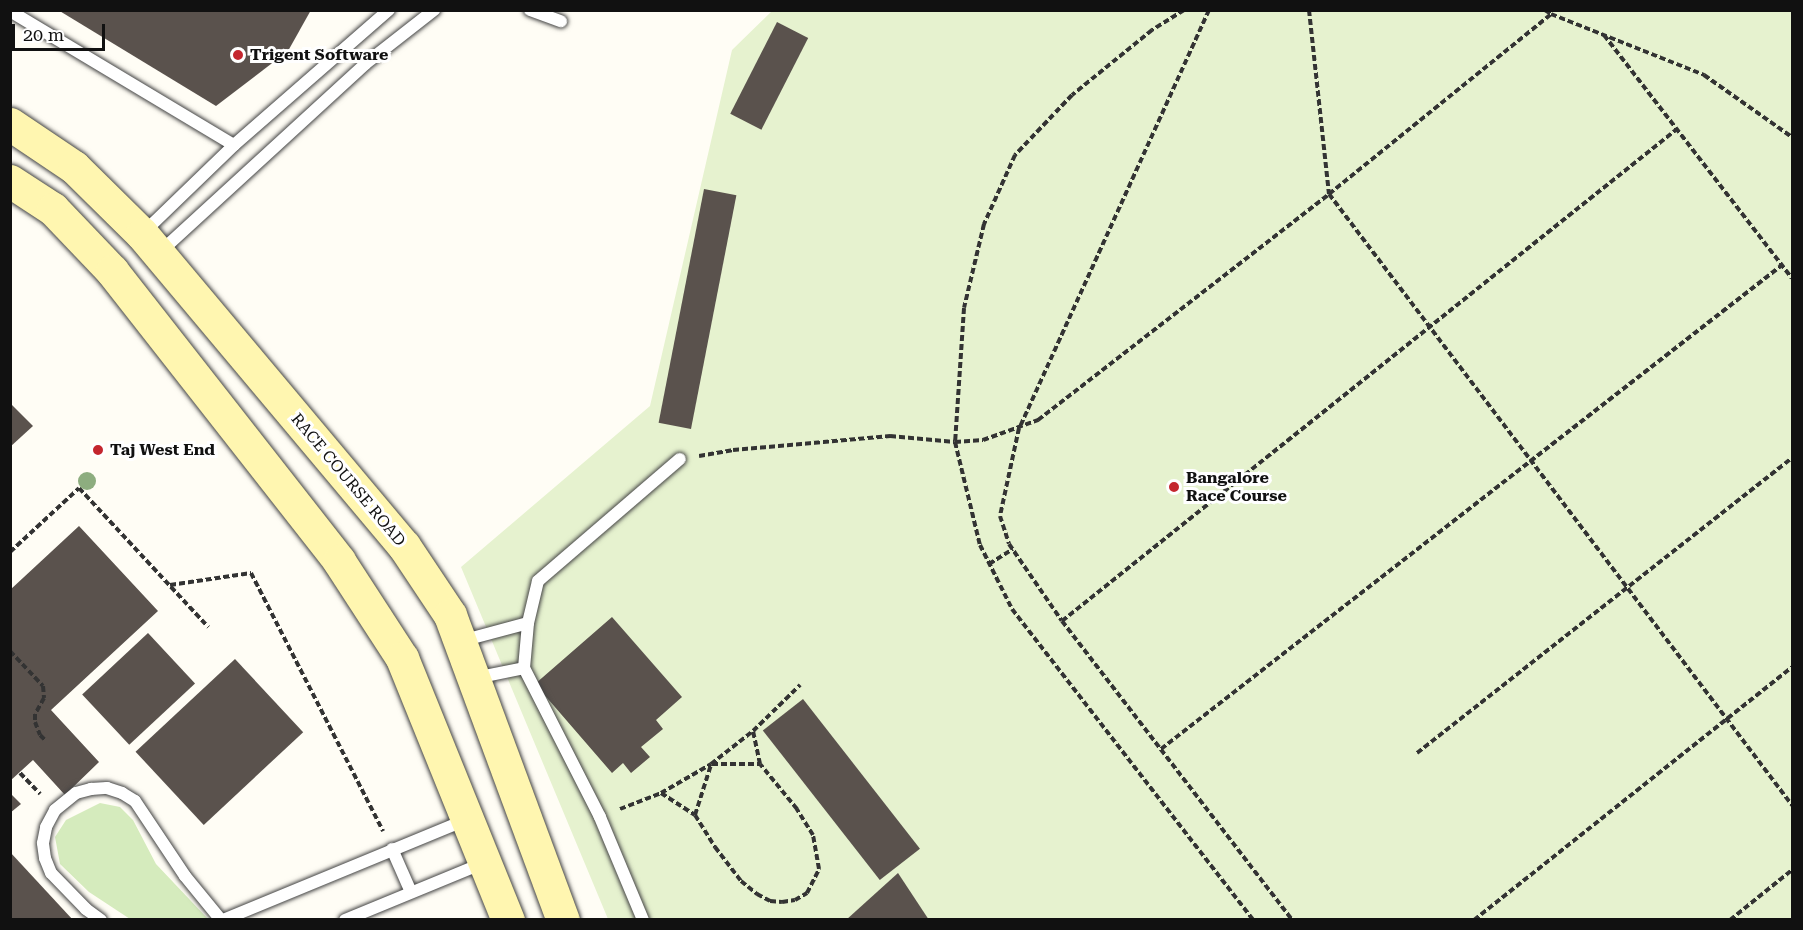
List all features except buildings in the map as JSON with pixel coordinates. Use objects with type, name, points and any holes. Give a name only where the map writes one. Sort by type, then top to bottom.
[{"type":"main road","name":"RACE COURSE ROAD","points":[[10,124],[74,167],[150,244],[404,546],[450,615],[563,920]]},
{"type":"main road","points":[[10,181],[53,208],[112,271],[339,561],[402,658],[508,920]]},
{"type":"lane","points":[[150,244],[234,145],[389,10]]},
{"type":"lane","points":[[150,244],[364,64],[434,10]]},
{"type":"lane","points":[[530,10],[561,21]]},
{"type":"lane","points":[[10,11],[234,145]]},
{"type":"lane","points":[[643,920],[600,817],[524,668],[528,623],[538,581],[680,459]]},
{"type":"lane","points":[[460,642],[528,623]]},
{"type":"lane","points":[[473,679],[524,668]]},
{"type":"lane","points":[[101,920],[58,880],[48,866],[43,843],[46,827],[55,810],[76,793],[106,788],[135,801],[185,876],[222,920],[468,819]]},
{"type":"lane","points":[[392,849],[411,892]]},
{"type":"lane","points":[[345,920],[484,862]]},
{"type":"path","points":[[1184,10],[1152,30],[1072,95],[1016,155],[984,224],[964,308],[955,442],[980,545],[1012,609],[1253,920]]},
{"type":"path","points":[[1209,10],[1019,428],[1000,516],[1012,549],[1062,621],[1292,920]]},
{"type":"path","points":[[1309,10],[1329,194],[1792,805]]},
{"type":"path","points":[[1545,10],[1704,75],[1792,137]]},
{"type":"path","points":[[680,459],[733,450],[890,436],[955,442],[983,440],[1038,420],[1329,194],[1551,14]]},
{"type":"path","points":[[1603,33],[1792,278]]},
{"type":"path","points":[[1062,621],[1677,129]]},
{"type":"path","points":[[1161,749],[1782,265]]},
{"type":"path","points":[[1417,753],[1792,458]]},
{"type":"path","points":[[10,552],[79,488],[208,627]]},
{"type":"path","points":[[989,564],[1012,549]]},
{"type":"path","points":[[170,585],[251,573],[392,849]]},
{"type":"path","points":[[10,651],[43,686],[44,698],[34,714],[34,722],[40,735],[46,741]]},
{"type":"path","points":[[1474,920],[1792,667]]},
{"type":"path","points":[[600,817],[661,793],[711,764],[753,731],[800,685]]},
{"type":"path","points":[[661,793],[695,815],[715,848],[741,881],[757,894],[770,901],[782,902],[795,900],[807,893],[819,869],[813,835],[797,809],[760,764],[753,731]]},
{"type":"path","points":[[711,764],[760,764]]},
{"type":"path","points":[[695,815],[711,764]]},
{"type":"path","points":[[20,773],[55,810]]},
{"type":"path","points":[[1730,920],[1792,870]]},
{"type":"green space","name":"Bangalore Race Course","points":[[772,11],[1792,11],[1792,919],[608,919],[461,567],[650,406],[732,50]]},
{"type":"green space","points":[[100,803],[120,807],[133,820],[156,864],[208,919],[130,919],[89,892],[60,864],[55,837],[66,820]]},
{"type":"place","name":"Trigent Software","points":[[238,55]]},
{"type":"place","name":"Taj West End","points":[[98,450]]},
{"type":"place","name":"Bangalore Race Course","points":[[1174,487]]}]
